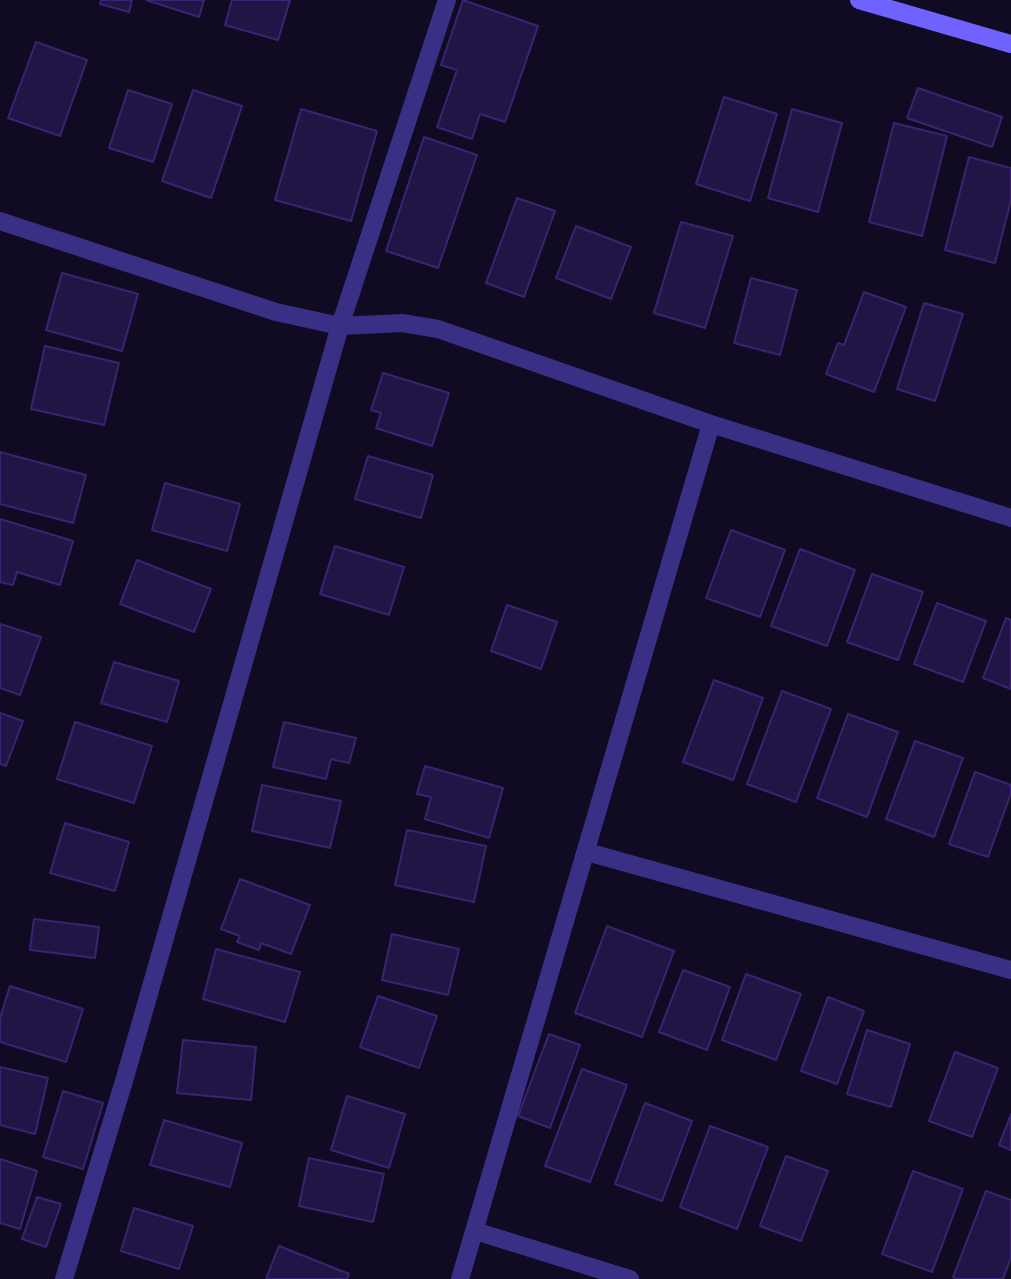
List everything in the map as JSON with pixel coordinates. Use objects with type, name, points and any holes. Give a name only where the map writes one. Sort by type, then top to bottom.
[{"type":"street","points":[[64,1279],[124,1082],[340,326],[447,0]]},
{"type":"street","points":[[859,0],[1011,44]]},
{"type":"street","points":[[0,221],[276,312],[340,326],[402,323],[438,329],[711,424],[1011,518]]},
{"type":"street","points":[[460,1279],[711,424]]},
{"type":"street","points":[[587,852],[1011,970]]},
{"type":"street","points":[[475,1231],[630,1279]]},
{"type":"building","points":[[101,0],[132,0],[129,12],[100,4]]},
{"type":"building","points":[[146,0],[204,0],[199,17]]},
{"type":"building","points":[[232,0],[290,0],[278,40],[225,25]]},
{"type":"building","points":[[463,0],[538,26],[505,122],[480,114],[472,139],[437,127],[457,70],[441,65]]},
{"type":"building","points":[[36,42],[87,60],[60,136],[8,118]]},
{"type":"building","points":[[918,88],[1002,117],[992,147],[907,118]]},
{"type":"building","points":[[128,90],[172,104],[153,162],[109,148]]},
{"type":"building","points":[[193,90],[242,106],[211,198],[162,181]]},
{"type":"building","points":[[724,97],[777,114],[750,201],[696,184]]},
{"type":"building","points":[[301,109],[377,131],[351,221],[275,200]]},
{"type":"building","points":[[792,109],[842,123],[818,212],[768,198]]},
{"type":"building","points":[[894,123],[947,136],[922,236],[869,222]]},
{"type":"building","points":[[424,137],[477,155],[438,268],[386,251]]},
{"type":"building","points":[[969,157],[1011,168],[1011,200],[995,263],[945,250]]},
{"type":"building","points":[[517,198],[555,211],[524,297],[486,283]]},
{"type":"building","points":[[681,222],[733,236],[705,328],[654,313]]},
{"type":"building","points":[[576,226],[631,247],[611,299],[556,278]]},
{"type":"building","points":[[62,273],[138,294],[122,351],[46,330]]},
{"type":"building","points":[[751,278],[797,290],[780,355],[734,343]]},
{"type":"building","points":[[864,292],[906,307],[874,392],[826,374],[838,343],[844,345]]},
{"type":"building","points":[[924,303],[963,314],[935,401],[897,389]]},
{"type":"building","points":[[45,346],[119,363],[104,425],[31,409]]},
{"type":"building","points":[[383,373],[449,393],[432,446],[376,428],[381,413],[371,410]]},
{"type":"building","points":[[0,452],[86,475],[73,523],[0,504]]},
{"type":"building","points":[[368,456],[433,475],[421,518],[355,499]]},
{"type":"building","points":[[165,483],[240,504],[227,551],[152,530]]},
{"type":"building","points":[[0,519],[73,541],[60,585],[17,572],[13,585],[0,582]]},
{"type":"building","points":[[731,530],[785,550],[760,617],[706,598]]},
{"type":"building","points":[[335,546],[404,567],[389,615],[320,594]]},
{"type":"building","points":[[800,549],[855,570],[827,646],[771,626]]},
{"type":"building","points":[[137,560],[211,589],[194,632],[120,604]]},
{"type":"building","points":[[872,574],[923,592],[898,660],[847,642]]},
{"type":"building","points":[[937,603],[986,621],[963,682],[914,664]]},
{"type":"building","points":[[507,605],[557,622],[541,669],[491,651]]},
{"type":"building","points":[[1006,618],[1011,620],[1011,689],[983,678]]},
{"type":"building","points":[[0,624],[41,637],[20,695],[0,688]]},
{"type":"building","points":[[114,662],[179,681],[167,722],[101,703]]},
{"type":"building","points":[[714,680],[763,698],[733,780],[683,762]]},
{"type":"building","points":[[782,691],[831,709],[796,802],[747,784]]},
{"type":"building","points":[[0,713],[23,721],[6,766],[0,764]]},
{"type":"building","points":[[848,714],[898,732],[867,817],[817,798]]},
{"type":"building","points":[[75,722],[152,746],[134,803],[57,779]]},
{"type":"building","points":[[284,722],[356,738],[349,763],[331,759],[326,779],[273,767]]},
{"type":"building","points":[[915,741],[963,758],[934,837],[886,819]]},
{"type":"building","points":[[425,766],[503,788],[489,838],[425,819],[431,797],[417,794]]},
{"type":"building","points":[[975,772],[1011,785],[1011,793],[988,857],[949,844]]},
{"type":"building","points":[[262,785],[341,801],[330,848],[252,831]]},
{"type":"building","points":[[65,823],[129,842],[115,891],[50,873]]},
{"type":"building","points":[[407,830],[486,846],[474,902],[395,885]]},
{"type":"building","points":[[240,879],[310,905],[291,954],[261,943],[259,950],[237,942],[240,936],[221,929]]},
{"type":"building","points":[[34,919],[99,927],[95,958],[30,950]]},
{"type":"building","points":[[607,926],[674,951],[642,1037],[575,1013]]},
{"type":"building","points":[[392,934],[459,949],[448,995],[382,980]]},
{"type":"building","points":[[216,949],[300,972],[285,1022],[203,999]]},
{"type":"building","points":[[683,970],[730,987],[707,1050],[659,1032]]},
{"type":"building","points":[[746,974],[801,994],[776,1060],[722,1040]]},
{"type":"building","points":[[10,986],[83,1009],[66,1062],[0,1042],[0,1018]]},
{"type":"building","points":[[378,996],[437,1016],[419,1068],[360,1047]]},
{"type":"building","points":[[828,997],[864,1011],[837,1084],[801,1071]]},
{"type":"building","points":[[867,1030],[910,1044],[891,1107],[847,1094]]},
{"type":"building","points":[[549,1034],[580,1045],[550,1128],[518,1116]]},
{"type":"building","points":[[183,1040],[256,1047],[251,1100],[177,1093]]},
{"type":"building","points":[[955,1052],[998,1068],[972,1137],[929,1121]]},
{"type":"building","points":[[0,1067],[48,1078],[35,1134],[0,1125]]},
{"type":"building","points":[[582,1069],[627,1085],[590,1182],[545,1166]]},
{"type":"building","points":[[63,1091],[103,1103],[83,1169],[43,1157]]},
{"type":"building","points":[[347,1096],[405,1114],[389,1168],[331,1150]]},
{"type":"building","points":[[645,1103],[692,1121],[662,1201],[615,1184]]},
{"type":"building","points":[[1011,1114],[1011,1150],[999,1145]]},
{"type":"building","points":[[164,1120],[242,1143],[230,1187],[150,1165]]},
{"type":"building","points":[[710,1126],[768,1147],[737,1229],[680,1207]]},
{"type":"building","points":[[786,1156],[828,1171],[801,1241],[760,1226]]},
{"type":"building","points":[[309,1158],[384,1174],[373,1222],[299,1206]]},
{"type":"building","points":[[0,1159],[37,1171],[20,1229],[0,1223]]},
{"type":"building","points":[[913,1171],[963,1189],[932,1272],[882,1254]]},
{"type":"building","points":[[986,1191],[1011,1200],[1011,1257],[1003,1279],[957,1279],[953,1277]]},
{"type":"building","points":[[37,1197],[61,1204],[46,1247],[22,1239]]},
{"type":"building","points":[[134,1208],[193,1226],[179,1269],[121,1251]]},
{"type":"building","points":[[279,1246],[349,1274],[347,1279],[266,1279]]}]
